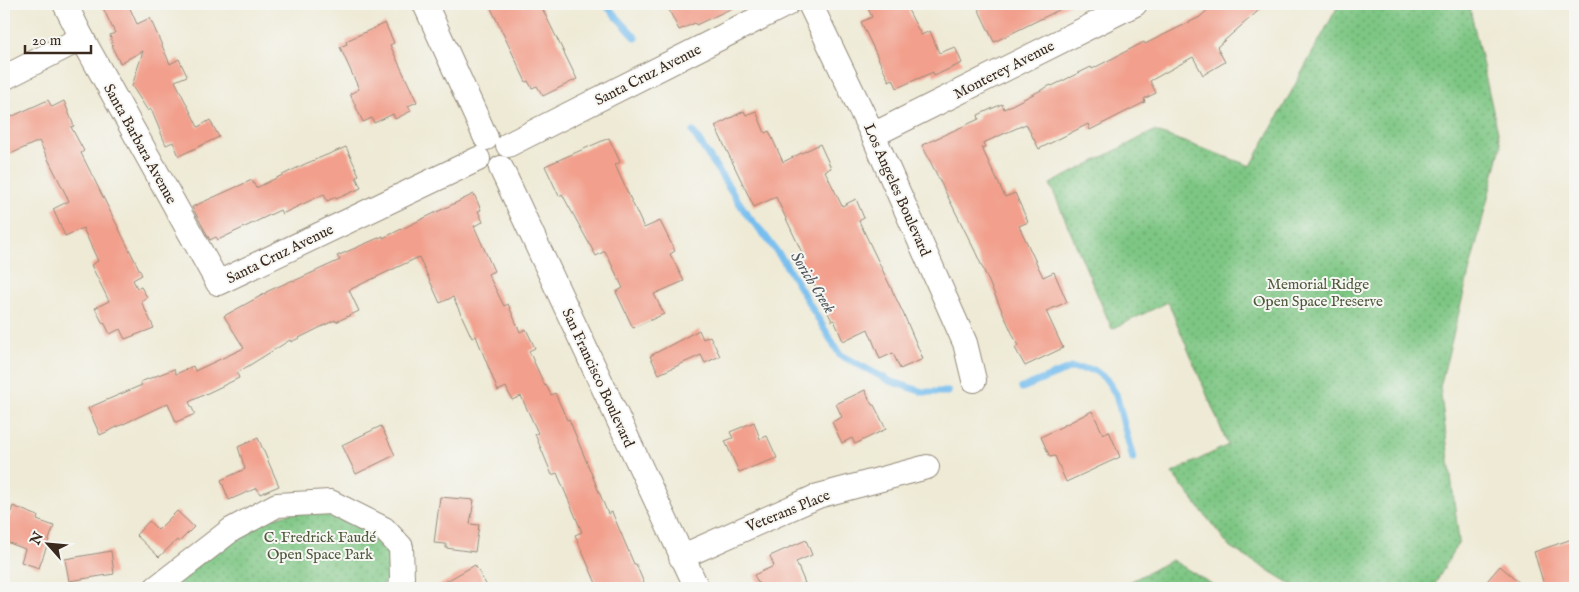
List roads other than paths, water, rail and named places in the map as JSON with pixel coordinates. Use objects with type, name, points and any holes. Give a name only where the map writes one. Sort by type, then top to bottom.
[{"type":"street","name":"Santa Barbara Avenue","points":[[65,4],[218,284]]},
{"type":"street","points":[[425,4],[491,147]]},
{"type":"street","name":"Santa Cruz Avenue","points":[[218,284],[491,147],[787,4]]},
{"type":"street","name":"Los Angeles Boulevard","points":[[810,4],[873,135],[965,343],[974,380]]},
{"type":"street","name":"Monterey Avenue","points":[[873,135],[1135,4]]},
{"type":"street","points":[[4,78],[82,38]]},
{"type":"street","name":"San Francisco Boulevard","points":[[491,147],[509,157],[501,168],[697,588]]},
{"type":"street","name":"Veterans Place","points":[[681,557],[818,496],[927,467]]},
{"type":"street","points":[[156,588],[231,530],[277,505],[330,502],[384,528],[401,547],[402,578],[400,588]]},
{"type":"waterway","name":"Sorich Creek","points":[[605,4],[636,38]]},
{"type":"waterway","name":"Sorich Creek","points":[[693,132],[748,216],[783,260],[840,355],[890,381],[923,392],[948,392]]},
{"type":"waterway","name":"Sorich Creek","points":[[1022,388],[1071,368],[1094,370],[1106,379],[1116,394],[1133,459]]},
{"type":"park label","name":"Memorial Ridge Open Space Preserve","points":[[1318,292]]},
{"type":"park label","name":"C. Fredrick Faudé Open Space Park","points":[[320,546]]}]
